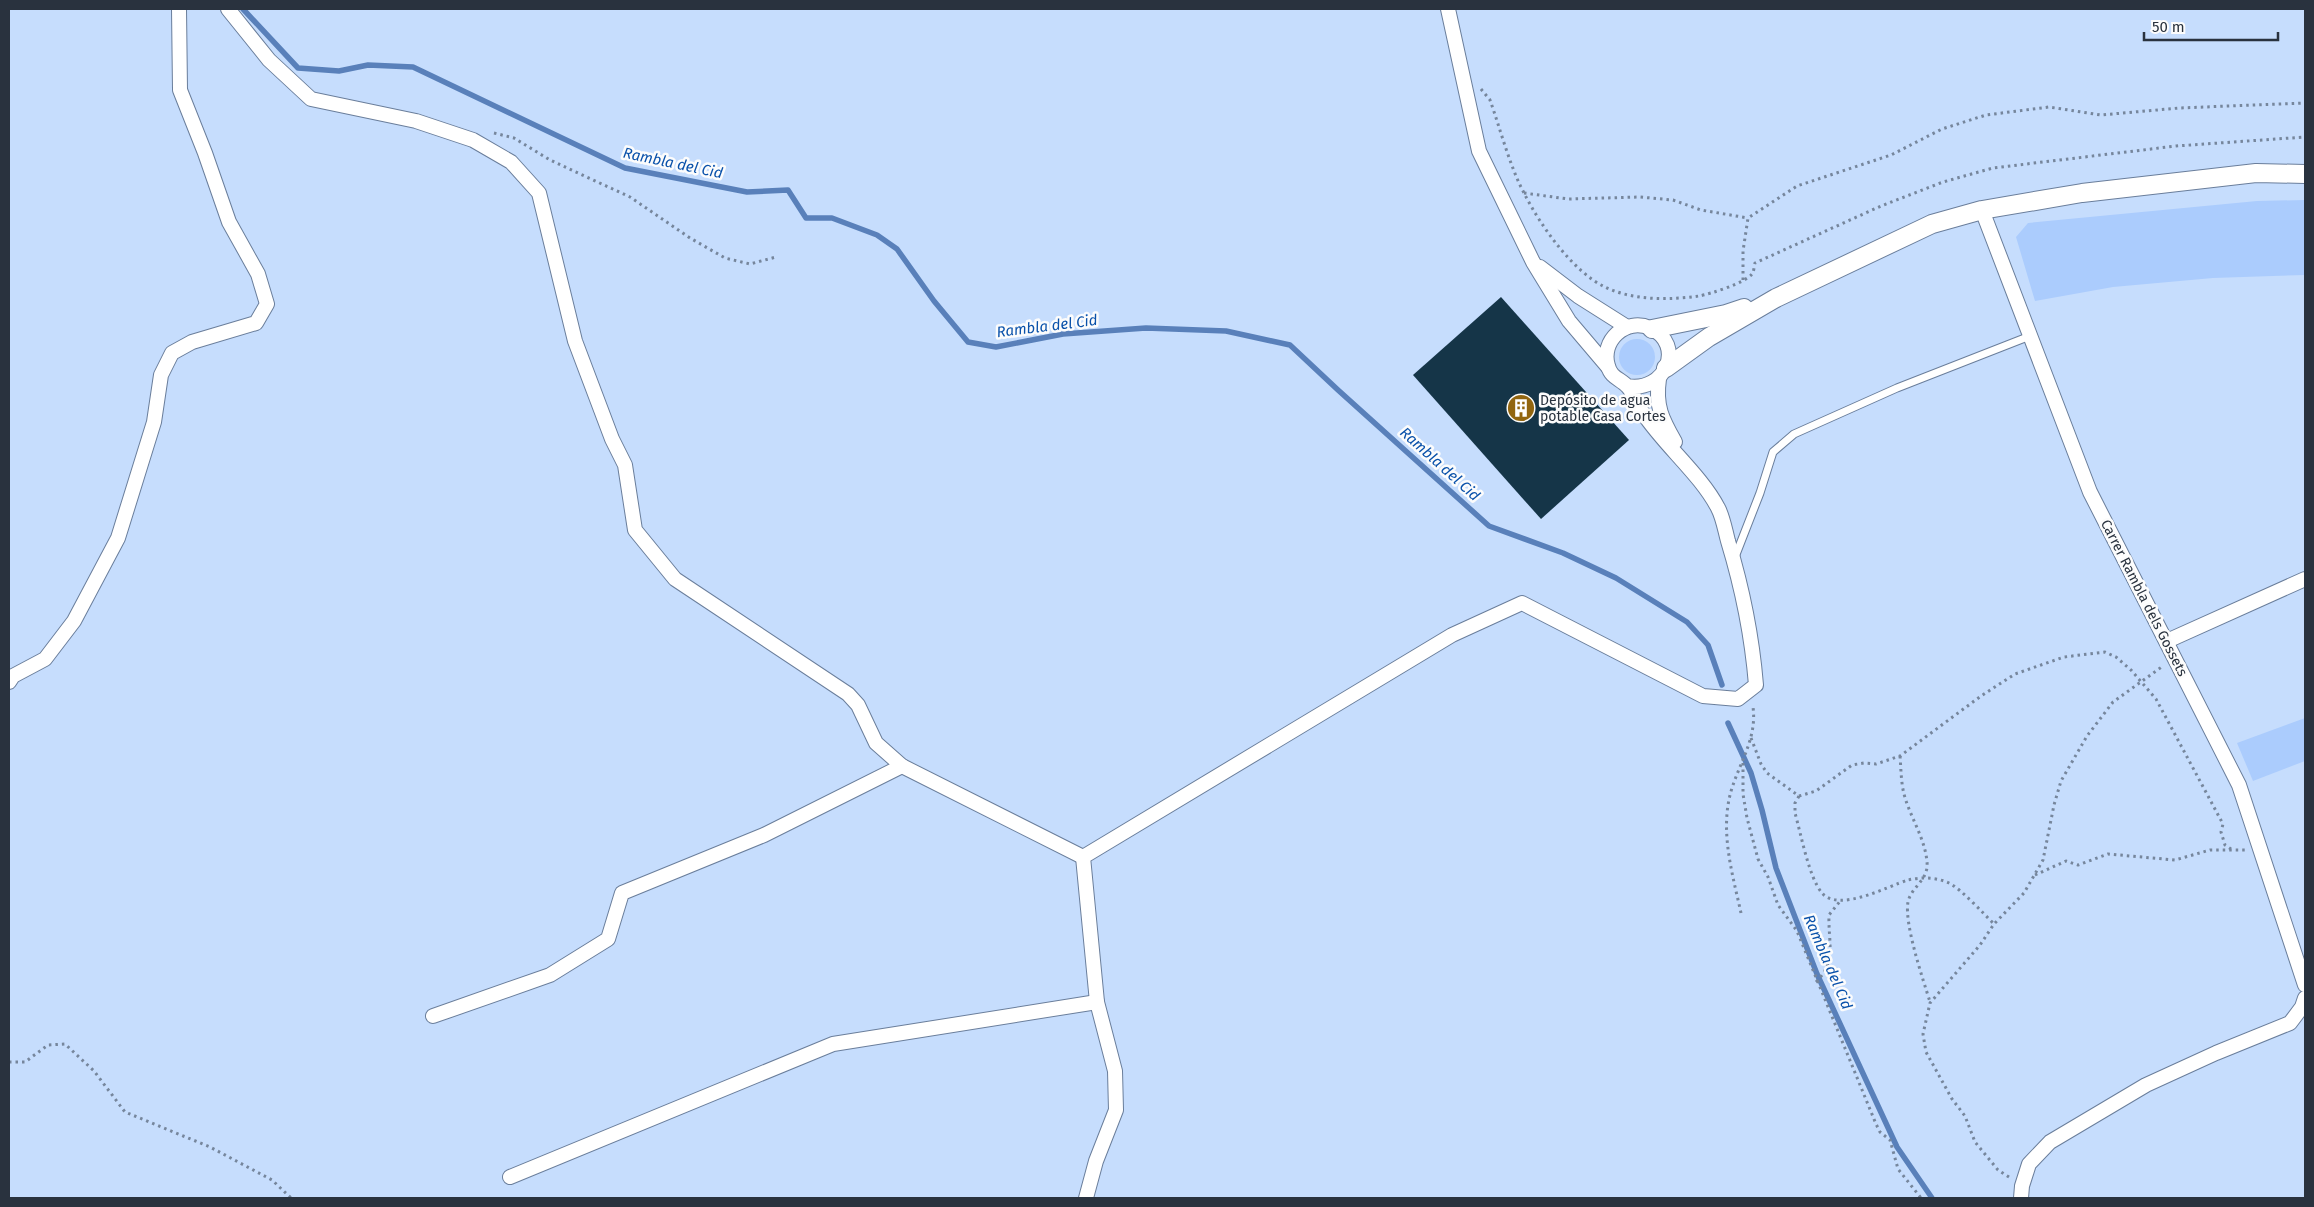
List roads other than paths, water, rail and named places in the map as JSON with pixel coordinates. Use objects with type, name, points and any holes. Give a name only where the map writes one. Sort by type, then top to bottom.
[{"type":"street","points":[[9,682],[13,676],[45,659],[74,620],[118,538],[154,422],[161,375],[172,353],[192,342],[256,323],[267,304],[258,274],[229,222],[205,153],[180,90],[179,9]]},
{"type":"street","points":[[228,9],[269,60],[311,98],[416,121],[473,140],[511,162],[539,193],[576,341],[612,439],[625,465],[635,530],[675,579],[848,694],[858,704],[876,744],[902,766],[1083,857]]},
{"type":"street","points":[[1083,857],[1452,635],[1522,603],[1703,696],[1738,699],[1756,685],[1753,650],[1734,559],[1718,508],[1643,413],[1627,386],[1616,379],[1569,321],[1533,262],[1478,151],[1448,9]]},
{"type":"street","points":[[1627,386],[1644,387],[1709,337],[1776,298],[1932,224],[1982,210],[2082,193],[2256,173],[2305,174]]},
{"type":"street","name":"Carrer Rambla dels Gossets","points":[[1982,210],[2090,492],[2239,785],[2305,985]]},
{"type":"street","points":[[1533,262],[1578,296],[1627,327]]},
{"type":"street","points":[[1608,367],[1607,351],[1609,343],[1620,331],[1627,327],[1636,325],[1652,329],[1726,314],[1776,298]]},
{"type":"street","points":[[1652,329],[1663,339],[1668,353],[1656,399],[1667,428],[1691,472]]},
{"type":"street","points":[[2166,641],[2305,579]]},
{"type":"street","points":[[433,1016],[550,975],[608,939],[622,893],[764,834],[902,766]]},
{"type":"street","points":[[1083,857],[1096,1002],[1115,1071],[1116,1110],[1096,1161],[1086,1198]]},
{"type":"street","points":[[2021,1192],[2029,1164],[2050,1142],[2146,1085],[2216,1053],[2290,1023],[2302,1007],[2305,998]]},
{"type":"street","points":[[510,1177],[833,1044],[1096,1002]]},
{"type":"lane","points":[[1734,559],[1760,493],[1773,452],[1794,434],[1897,388],[2030,336]]},
{"type":"waterway","name":"Rambla del Cid","points":[[243,9],[298,68],[339,71],[368,65],[413,67],[625,168],[747,192],[788,190],[806,218],[832,218],[877,235],[897,249],[934,301],[968,342],[996,347],[1063,334],[1146,328],[1226,331],[1290,345],[1489,526],[1563,553],[1616,578],[1687,622],[1708,645],[1722,685]]},
{"type":"waterway","name":"Rambla del Cid","points":[[1728,723],[1751,773],[1776,868],[1817,974],[1897,1147],[1932,1198]]},
{"type":"place","name":"Depósito de agua potable Casa Cortes","points":[[1521,408]]}]
